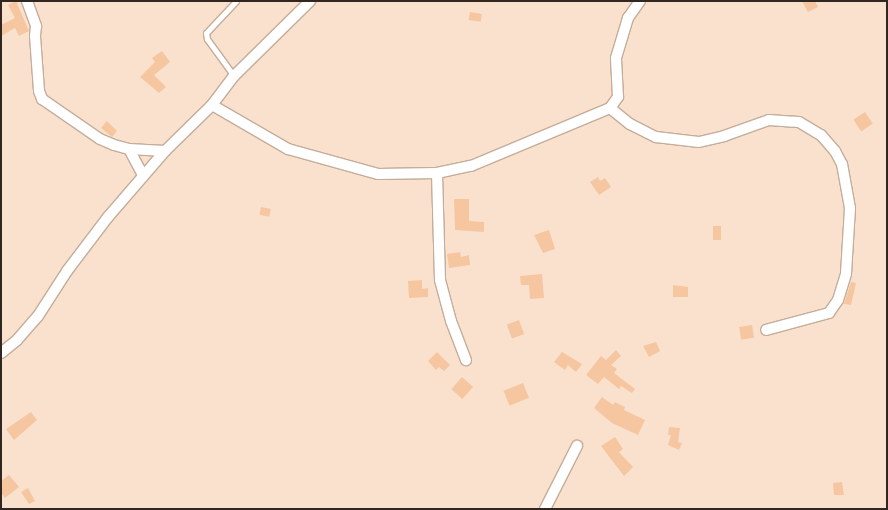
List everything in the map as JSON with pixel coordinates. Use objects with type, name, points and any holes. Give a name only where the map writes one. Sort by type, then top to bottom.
[{"type":"street","points":[[27,1],[36,26],[39,91],[42,99],[100,139],[129,149],[164,151]]},
{"type":"street","points":[[1,353],[17,340],[38,316],[96,232],[164,151],[212,105],[234,76],[310,1]]},
{"type":"street","points":[[212,105],[288,149],[378,174],[437,173],[471,166],[610,108],[618,97],[616,58],[628,18],[640,1]]},
{"type":"street","points":[[610,108],[630,124],[656,137],[698,142],[724,136],[769,120],[799,122],[821,135],[835,151],[842,164],[850,208],[846,274],[838,300],[829,313],[766,330]]},
{"type":"street","points":[[129,149],[143,175]]},
{"type":"street","points":[[437,173],[440,280],[451,321],[466,360]]},
{"type":"street","points":[[545,509],[576,446]]},
{"type":"lane","points":[[234,76],[207,40],[206,33],[236,1]]},
{"type":"building","points":[[16,1],[29,31],[19,36],[15,28],[1,36],[1,25],[15,18],[8,5]]},
{"type":"building","points":[[802,1],[815,1],[818,7],[808,12]]},
{"type":"building","points":[[470,12],[482,14],[481,22],[469,20]]},
{"type":"building","points":[[162,51],[170,62],[154,75],[166,87],[159,93],[140,77],[155,62],[152,58]]},
{"type":"building","points":[[865,112],[873,124],[861,131],[853,120]]},
{"type":"building","points":[[107,121],[117,131],[112,137],[101,128]]},
{"type":"building","points":[[598,177],[600,181],[605,178],[611,187],[599,195],[590,182]]},
{"type":"building","points":[[454,199],[469,199],[469,221],[484,222],[484,232],[455,230]]},
{"type":"building","points":[[261,207],[271,209],[269,217],[259,215]]},
{"type":"building","points":[[713,226],[721,226],[721,240],[713,240]]},
{"type":"building","points":[[549,230],[555,249],[543,253],[534,235]]},
{"type":"building","points":[[460,252],[461,257],[469,255],[470,265],[449,268],[447,254]]},
{"type":"building","points":[[542,274],[544,298],[530,299],[529,285],[521,285],[520,276]]},
{"type":"building","points":[[422,280],[422,289],[428,288],[428,297],[409,298],[408,281]]},
{"type":"building","points":[[851,282],[856,283],[851,305],[844,304]]},
{"type":"building","points":[[673,285],[688,287],[688,297],[673,297]]},
{"type":"building","points":[[519,320],[524,334],[512,339],[507,324]]},
{"type":"building","points":[[752,325],[754,338],[741,340],[739,327]]},
{"type":"building","points":[[656,342],[660,351],[649,357],[643,346]]},
{"type":"building","points":[[616,350],[621,356],[611,365],[617,369],[614,373],[635,389],[632,393],[621,386],[619,389],[604,377],[598,384],[586,375],[601,356],[606,360]]},
{"type":"building","points":[[437,352],[450,365],[444,371],[439,367],[436,370],[428,361]]},
{"type":"building","points":[[562,352],[582,364],[576,372],[568,365],[565,370],[554,362]]},
{"type":"building","points":[[462,377],[473,387],[462,399],[451,389]]},
{"type":"building","points":[[523,383],[529,398],[510,406],[504,391]]},
{"type":"building","points":[[602,397],[613,405],[615,402],[625,407],[624,410],[645,420],[638,435],[612,423],[594,408]]},
{"type":"building","points":[[31,412],[37,420],[14,440],[6,429]]},
{"type":"building","points":[[669,427],[680,428],[678,442],[682,443],[679,450],[668,445],[671,435],[668,435]]},
{"type":"building","points":[[615,437],[623,449],[619,452],[633,467],[624,476],[601,446]]},
{"type":"building","points":[[9,475],[19,487],[5,498],[1,493],[1,481]]},
{"type":"building","points":[[842,482],[844,495],[834,495],[833,483]]},
{"type":"building","points":[[28,488],[35,501],[29,504],[21,492]]}]
